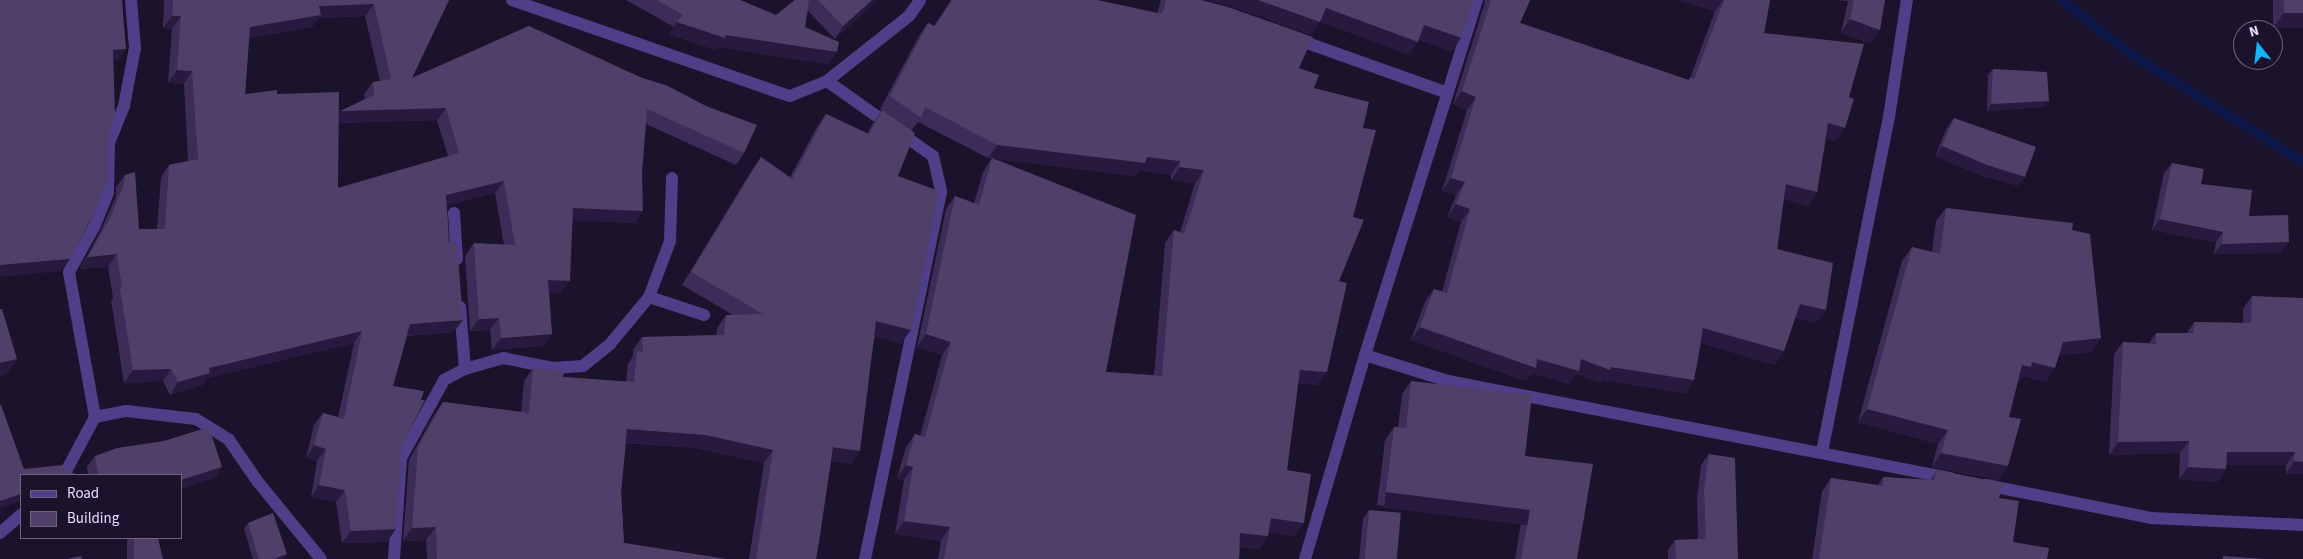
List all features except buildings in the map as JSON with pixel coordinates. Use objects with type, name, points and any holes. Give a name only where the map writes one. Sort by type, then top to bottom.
[{"type":"street","points":[[65,474],[95,417],[69,272],[95,225],[108,193],[109,143],[124,106],[134,48],[131,0]]},
{"type":"street","points":[[512,0],[790,96],[827,81],[910,16],[920,0]]},
{"type":"street","points":[[1305,559],[1365,355],[1477,0]]},
{"type":"street","points":[[1822,452],[1889,117],[1907,0]]},
{"type":"street","points":[[1284,35],[1448,93]]},
{"type":"street","points":[[827,81],[933,156],[941,192],[866,559]]},
{"type":"street","points":[[394,559],[401,458],[444,380],[465,369],[503,358],[553,368],[583,366],[610,344],[649,297],[670,241],[672,178]]},
{"type":"street","points":[[454,213],[458,271]]},
{"type":"street","points":[[459,291],[465,369]]},
{"type":"street","points":[[649,297],[704,315]]},
{"type":"street","points":[[1365,355],[1448,381],[1822,452],[2150,518],[2303,525]]},
{"type":"street","points":[[95,417],[126,411],[196,419],[212,429],[229,440],[258,482],[321,559]]},
{"type":"street","points":[[0,533],[20,516]]},
{"type":"waterway","points":[[2062,0],[2129,53],[2303,162]]}]
